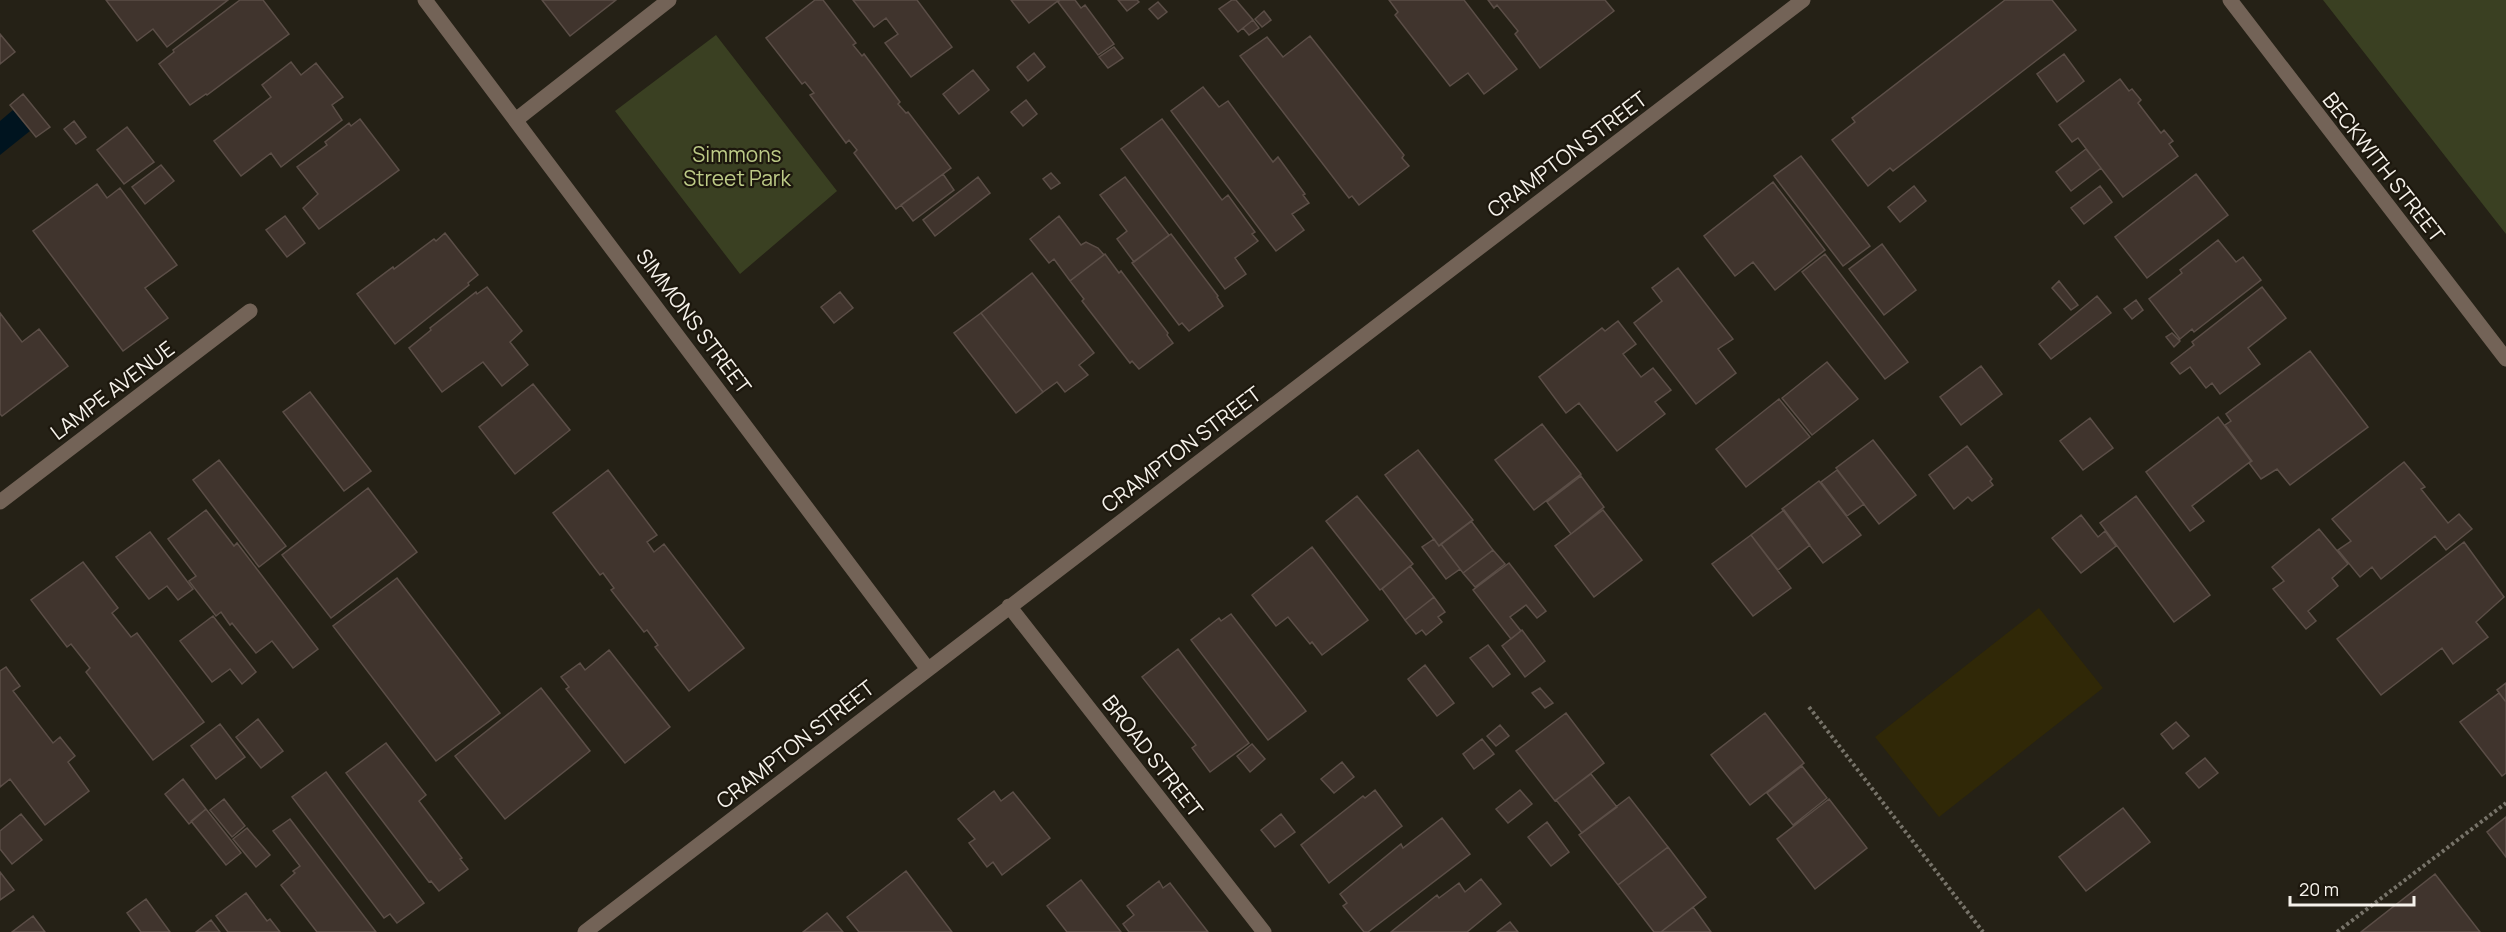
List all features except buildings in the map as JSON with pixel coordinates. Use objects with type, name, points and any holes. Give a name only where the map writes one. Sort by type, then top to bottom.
[{"type":"street","name":"SIMMONS STREET","points":[[425,0],[517,119],[927,668]]},
{"type":"street","points":[[517,119],[669,0]]},
{"type":"street","name":"CRAMPTON STREET","points":[[585,932],[927,668],[1803,0]]},
{"type":"street","name":"BECKWITH STREET","points":[[2230,0],[2506,359]]},
{"type":"street","name":"LAMPE AVENUE","points":[[0,502],[250,311]]},
{"type":"street","name":"BROAD STREET","points":[[1009,606],[1264,932]]},
{"type":"path","points":[[1809,707],[1983,932]]},
{"type":"path","points":[[2337,932],[2506,804]]},
{"type":"green space","points":[[2323,0],[2506,0],[2506,234]]},
{"type":"green space","name":"Simmons Street Park","points":[[716,35],[837,191],[740,274],[615,111]]},
{"type":"sand","points":[[2039,608],[2103,688],[1939,817],[1875,737]]},
{"type":"water","points":[[13,110],[30,131],[0,155],[0,121]]}]
